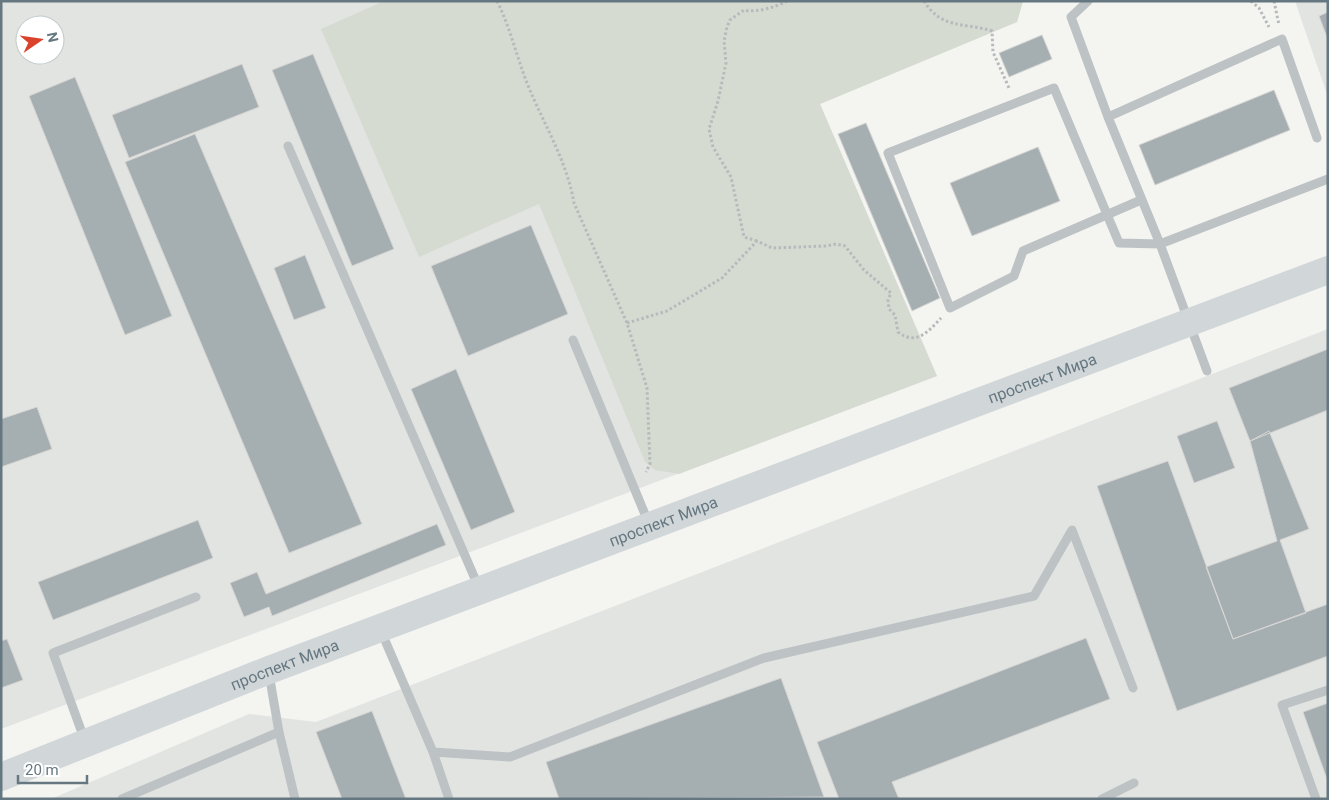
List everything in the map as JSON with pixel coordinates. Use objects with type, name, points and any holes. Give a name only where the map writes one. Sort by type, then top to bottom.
[{"type":"main road","name":"проспект Мира","points":[[1,777],[269,670],[1328,270]]},
{"type":"lane","points":[[1088,1],[1071,17],[1108,117],[1190,322],[1207,371]]},
{"type":"lane","points":[[1108,117],[1282,39],[1317,138]]},
{"type":"lane","points":[[1141,200],[1107,215],[1023,251],[1014,276],[950,308],[888,153],[1054,88],[1107,215],[1120,243],[1160,244],[1328,179]]},
{"type":"lane","points":[[288,146],[480,590]]},
{"type":"lane","points":[[573,340],[650,526]]},
{"type":"lane","points":[[432,752],[510,757],[764,658],[1034,596],[1072,530],[1133,688]]},
{"type":"lane","points":[[86,743],[53,653],[196,597]]},
{"type":"lane","points":[[380,628],[432,752],[449,799]]},
{"type":"lane","points":[[269,670],[279,732],[295,799]]},
{"type":"lane","points":[[1316,799],[1282,705],[1328,690]]},
{"type":"lane","points":[[122,799],[279,732]]},
{"type":"lane","points":[[1102,799],[1134,783]]},
{"type":"path","points":[[497,1],[507,20],[529,88],[563,162],[574,203],[627,323],[647,388],[650,464],[644,476]]},
{"type":"path","points":[[787,1],[780,5],[755,10],[744,10],[730,20],[724,41],[726,63],[718,101],[709,129],[713,147],[730,178],[744,237],[772,248],[836,244],[845,246],[864,270],[891,293],[888,300],[889,309],[895,315],[898,332],[906,339],[915,339],[930,330],[950,308]]},
{"type":"path","points":[[924,1],[932,14],[957,26],[975,26],[992,31],[993,52],[1015,103]]},
{"type":"path","points":[[1251,1],[1259,8],[1266,23],[1282,39]]},
{"type":"path","points":[[1274,1],[1282,39]]},
{"type":"path","points":[[627,323],[667,311],[722,278],[757,241]]},
{"type":"shaded area","points":[[1,1],[1023,1],[1017,22],[820,104],[937,376],[1,729]]},
{"type":"shaded area","points":[[384,1],[1023,1],[1017,22],[820,104],[937,376],[679,474],[655,470],[645,462],[539,204],[419,257],[321,29]]},
{"type":"shaded area","points":[[1295,1],[1328,1],[1328,97]]},
{"type":"shaded area","points":[[1328,329],[1328,799],[51,799],[249,714],[316,722]]},
{"type":"building","points":[[1328,12],[1328,40],[1319,16]]},
{"type":"building","points":[[1042,35],[1052,59],[1009,77],[999,53]]},
{"type":"building","points":[[313,54],[394,249],[352,266],[272,70]]},
{"type":"building","points":[[242,64],[259,107],[129,158],[112,115]]},
{"type":"building","points":[[75,77],[172,316],[125,335],[29,96]]},
{"type":"building","points":[[1274,90],[1290,130],[1155,185],[1139,145]]},
{"type":"building","points":[[866,123],[940,298],[912,311],[838,134]]},
{"type":"building","points":[[195,134],[362,524],[289,553],[125,162]]},
{"type":"building","points":[[1038,147],[1060,201],[972,236],[950,183]]},
{"type":"building","points":[[531,225],[568,314],[468,356],[431,266]]},
{"type":"building","points":[[305,255],[326,308],[294,320],[274,268]]},
{"type":"building","points":[[1328,349],[1328,410],[1250,441],[1229,388]]},
{"type":"building","points":[[456,369],[515,512],[471,530],[411,389]]},
{"type":"building","points":[[37,407],[52,449],[1,467],[1,419]]},
{"type":"building","points":[[1217,421],[1235,468],[1194,483],[1177,436]]},
{"type":"building","points":[[1269,431],[1309,529],[1280,540],[1306,613],[1233,639],[1206,567],[1277,541],[1250,441]]},
{"type":"building","points":[[1168,461],[1233,639],[1328,604],[1328,656],[1177,711],[1097,486]]},
{"type":"building","points":[[198,520],[213,558],[53,620],[38,582]]},
{"type":"building","points":[[437,524],[446,545],[272,616],[269,607],[244,617],[230,583],[257,572],[266,594]]},
{"type":"building","points":[[1086,638],[1110,699],[892,782],[899,799],[839,799],[817,742]]},
{"type":"building","points":[[7,639],[23,680],[1,688],[1,641]]},
{"type":"building","points":[[781,678],[824,797],[559,799],[546,762]]},
{"type":"building","points":[[1328,703],[1328,782],[1303,712]]},
{"type":"building","points":[[372,711],[406,799],[342,799],[316,732]]}]
